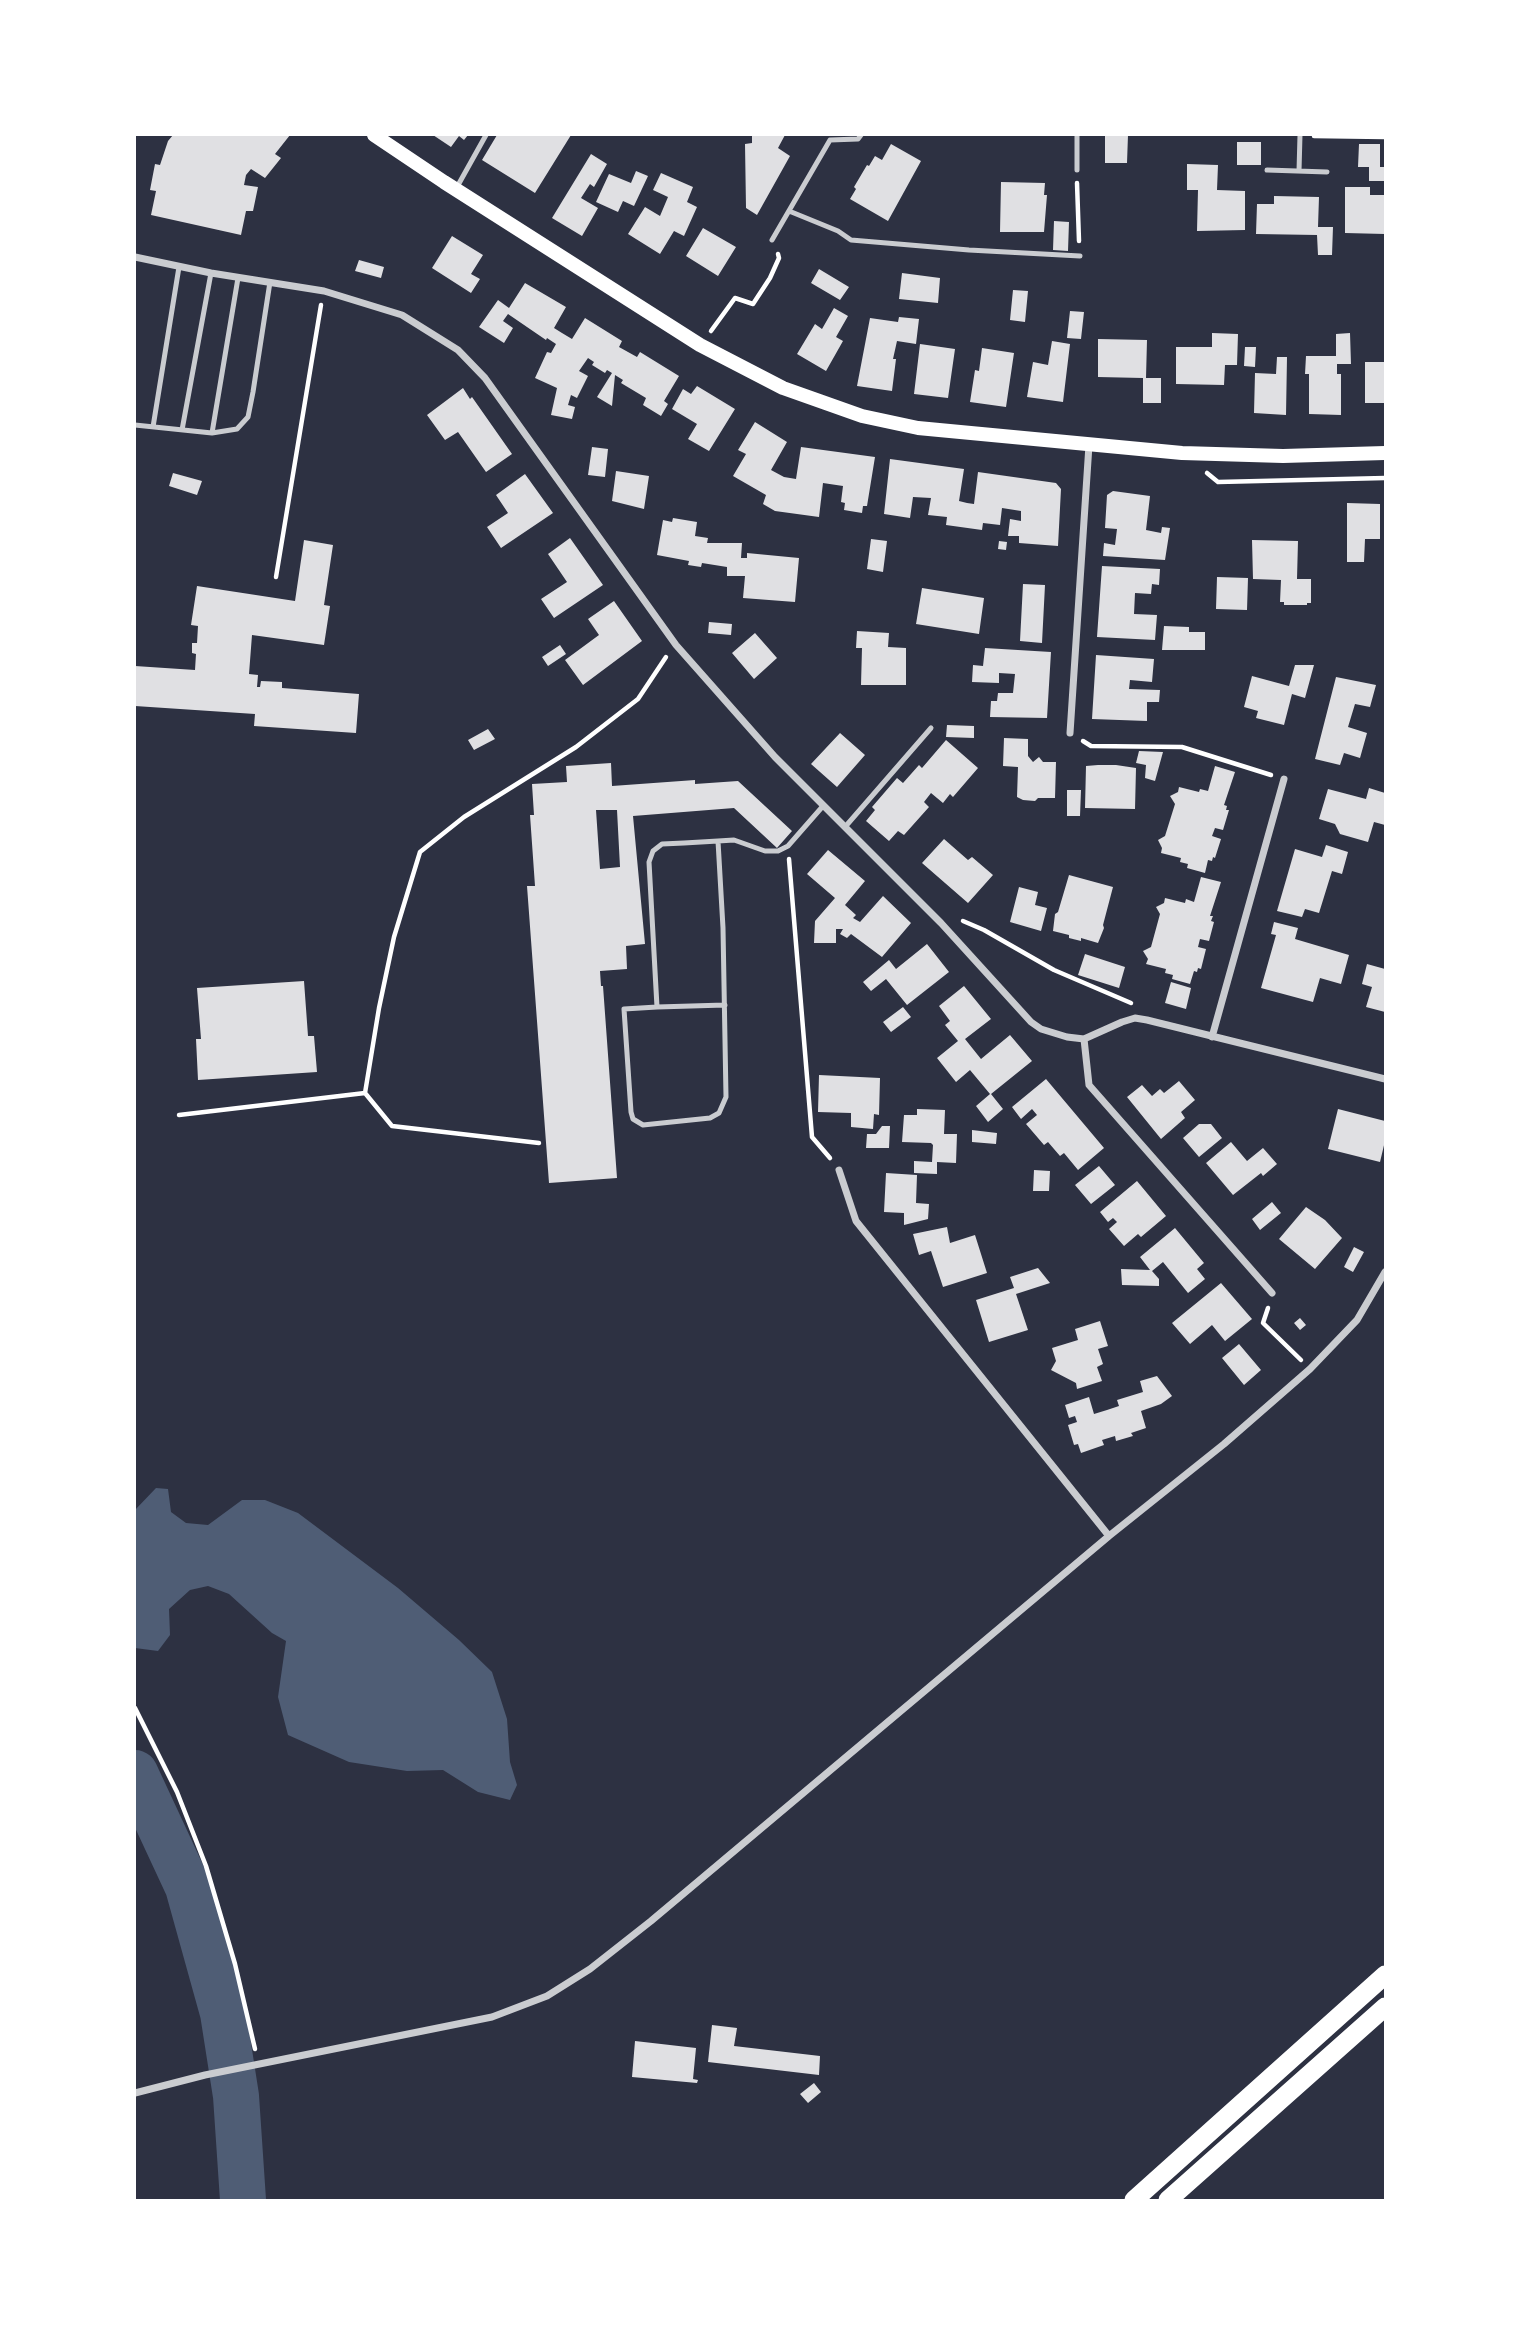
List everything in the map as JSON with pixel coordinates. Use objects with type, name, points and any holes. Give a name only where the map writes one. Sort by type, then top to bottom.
[{"type":"highway","points":[[1134,2200],[1385,1975]]},
{"type":"highway","points":[[1168,2200],[1385,2007]]},
{"type":"main road","points":[[374,135],[701,345],[783,388],[862,416],[918,428],[1220,455],[1385,453]]},
{"type":"street","points":[[135,257],[238,278],[324,290],[402,315],[458,350],[485,378],[676,645],[775,757],[942,923],[1041,1030],[1084,1039],[1135,1018],[1385,1079]]},
{"type":"street","points":[[1070,733],[1089,445]]},
{"type":"street","points":[[1212,1037],[1284,779]]},
{"type":"street","points":[[1084,1039],[1089,1085],[1272,1293]]},
{"type":"street","points":[[839,1170],[856,1221],[1109,1536]]},
{"type":"street","points":[[135,2093],[205,2075],[492,2017],[547,1996],[590,1969],[651,1921],[1109,1536],[1224,1444],[1310,1369],[1357,1320],[1385,1272]]},
{"type":"lane","points":[[456,190],[486,135]]},
{"type":"lane","points":[[772,240],[830,140],[858,139],[861,135]]},
{"type":"lane","points":[[1077,135],[1077,170]]},
{"type":"lane","points":[[1299,171],[1300,135]]},
{"type":"lane","points":[[1268,170],[1327,172]]},
{"type":"lane","points":[[789,211],[838,231],[851,240],[1080,256]]},
{"type":"lane","points":[[153,427],[179,267]]},
{"type":"lane","points":[[182,430],[211,273]]},
{"type":"lane","points":[[212,433],[238,278]]},
{"type":"lane","points":[[135,425],[212,433],[237,429],[248,417],[270,282]]},
{"type":"lane","points":[[845,827],[931,728]]},
{"type":"lane","points":[[657,1007],[649,862],[653,851],[662,844],[734,840],[765,851],[778,851],[788,846],[823,806]]},
{"type":"lane","points":[[718,841],[725,1005],[726,1097],[719,1113],[710,1118],[643,1125],[633,1119],[624,1009],[725,1005]]},
{"type":"path","points":[[1300,135],[1385,137]]},
{"type":"path","points":[[1077,170],[1080,256]]},
{"type":"path","points":[[701,345],[735,298],[754,304],[779,258],[772,240]]},
{"type":"path","points":[[276,577],[324,290]]},
{"type":"path","points":[[539,1143],[393,1126],[365,1093],[394,937],[420,852],[464,817],[576,747],[638,699],[676,645]]},
{"type":"path","points":[[1070,733],[1091,746],[1182,747],[1284,779]]},
{"type":"path","points":[[788,846],[812,1137],[839,1170]]},
{"type":"path","points":[[963,921],[1054,970],[1133,1003]]},
{"type":"path","points":[[179,1115],[365,1093]]},
{"type":"path","points":[[1272,1293],[1264,1322],[1310,1369]]},
{"type":"path","points":[[135,1708],[177,1791],[206,1866],[235,1964],[259,2064]]},
{"type":"water","points":[[156,1488],[168,1489],[171,1512],[186,1523],[208,1525],[242,1500],[265,1500],[298,1513],[398,1588],[459,1640],[492,1672],[507,1719],[510,1762],[517,1785],[510,1800],[478,1792],[443,1770],[407,1771],[349,1762],[288,1735],[278,1697],[286,1641],[272,1633],[229,1594],[208,1586],[190,1590],[169,1609],[170,1635],[158,1651],[135,1648],[135,1510]]},
{"type":"building","points":[[173,135],[290,135],[275,154],[281,158],[265,178],[251,169],[246,175],[244,185],[258,187],[253,211],[246,211],[241,235],[151,215],[156,191],[150,190],[155,164],[160,165],[168,141]]},
{"type":"building","points":[[433,135],[468,135],[464,140],[459,136],[451,147]]},
{"type":"building","points":[[497,135],[571,135],[535,193],[482,160]]},
{"type":"building","points":[[752,135],[785,135],[778,148],[790,156],[757,215],[746,208],[745,144],[752,143]]},
{"type":"building","points":[[1105,135],[1128,135],[1127,163],[1105,163]]},
{"type":"building","points":[[1237,142],[1261,142],[1261,165],[1237,165]]},
{"type":"building","points":[[891,144],[921,161],[888,221],[850,199],[867,165],[869,166],[875,156],[882,160]]},
{"type":"building","points":[[1359,144],[1380,144],[1380,167],[1385,167],[1385,181],[1369,181],[1369,167],[1358,167]]},
{"type":"building","points":[[591,154],[607,164],[594,187],[590,184],[581,198],[598,208],[582,236],[552,218]]},
{"type":"building","points":[[1187,164],[1218,165],[1217,190],[1245,191],[1245,230],[1197,231],[1198,190],[1187,190]]},
{"type":"building","points":[[636,171],[648,176],[634,206],[623,201],[618,212],[596,202],[609,174],[631,183]]},
{"type":"building","points":[[661,173],[693,187],[687,202],[697,207],[684,236],[674,231],[660,254],[628,234],[645,207],[660,216],[668,197],[653,190]]},
{"type":"building","points":[[1001,182],[1045,183],[1044,195],[1047,195],[1044,232],[1000,232]]},
{"type":"building","points":[[1345,187],[1370,187],[1370,195],[1385,195],[1385,234],[1345,233]]},
{"type":"building","points":[[1274,196],[1319,197],[1318,227],[1333,227],[1332,255],[1318,255],[1317,235],[1256,234],[1257,204],[1274,204]]},
{"type":"building","points":[[1054,221],[1069,222],[1068,251],[1053,250]]},
{"type":"building","points":[[703,228],[736,247],[718,276],[686,256]]},
{"type":"building","points":[[452,236],[483,255],[471,274],[480,279],[471,293],[432,268]]},
{"type":"building","points":[[359,260],[384,267],[381,278],[355,271]]},
{"type":"building","points":[[819,269],[849,287],[840,300],[811,283]]},
{"type":"building","points":[[902,273],[940,278],[938,303],[899,299]]},
{"type":"building","points":[[525,283],[566,307],[554,328],[562,333],[572,339],[585,318],[622,341],[619,347],[637,357],[640,352],[679,376],[664,401],[668,404],[661,416],[643,405],[646,398],[621,383],[623,380],[615,375],[612,406],[597,397],[612,373],[607,370],[605,373],[592,365],[594,362],[588,358],[579,371],[588,376],[577,398],[571,395],[568,405],[575,407],[572,419],[551,415],[557,388],[535,378],[547,352],[551,353],[556,344],[508,314],[503,321],[513,328],[504,343],[479,327],[498,300],[509,308]]},
{"type":"building","points":[[1013,290],[1028,291],[1025,322],[1010,320]]},
{"type":"building","points":[[834,308],[848,316],[836,337],[843,341],[826,371],[797,354],[815,324],[822,329]]},
{"type":"building","points":[[1070,311],[1084,312],[1081,339],[1067,338]]},
{"type":"building","points":[[899,317],[919,319],[916,344],[897,341],[893,359],[896,359],[892,391],[857,386],[870,318],[898,322]]},
{"type":"building","points":[[1212,333],[1238,334],[1237,365],[1225,365],[1224,385],[1176,384],[1176,347],[1212,347]]},
{"type":"building","points":[[1350,333],[1351,364],[1337,364],[1337,374],[1341,374],[1341,415],[1309,414],[1306,356],[1336,356],[1336,334]]},
{"type":"building","points":[[1098,339],[1147,340],[1146,378],[1161,378],[1161,403],[1143,403],[1143,378],[1098,377]]},
{"type":"building","points":[[1052,341],[1070,344],[1063,402],[1027,397],[1033,362],[1048,365]]},
{"type":"building","points":[[920,344],[955,349],[948,398],[914,394]]},
{"type":"building","points":[[1245,347],[1256,347],[1255,367],[1244,366]]},
{"type":"building","points":[[982,348],[1014,353],[1006,407],[970,402]]},
{"type":"building","points":[[1277,357],[1287,357],[1286,415],[1254,413],[1255,373],[1276,374]]},
{"type":"building","points":[[1365,362],[1385,362],[1385,403],[1365,403]]},
{"type":"building","points":[[697,386],[735,409],[709,451],[688,439],[697,424],[672,409],[683,389],[691,394]]},
{"type":"building","points":[[463,388],[512,454],[486,472],[458,432],[445,440],[427,415]]},
{"type":"building","points":[[755,422],[787,442],[771,470],[784,477],[796,479],[801,447],[875,457],[867,506],[863,506],[862,513],[844,510],[845,503],[841,502],[843,486],[823,483],[819,517],[775,511],[763,504],[766,495],[733,476],[746,454],[738,450]]},
{"type":"building","points":[[592,447],[608,449],[605,477],[588,475]]},
{"type":"building","points":[[890,459],[964,469],[959,501],[967,503],[974,504],[978,472],[1056,483],[1061,489],[1058,546],[1019,543],[1019,536],[1008,536],[1010,519],[1021,521],[1021,511],[1002,508],[1000,525],[983,523],[982,530],[946,525],[947,517],[928,515],[931,498],[913,497],[910,518],[884,514]]},
{"type":"building","points":[[616,471],[649,476],[644,509],[612,501]]},
{"type":"building","points":[[173,473],[202,481],[197,495],[169,486]]},
{"type":"building","points":[[525,474],[553,513],[501,548],[487,527],[508,513],[496,495]]},
{"type":"building","points":[[1113,491],[1150,496],[1146,530],[1161,533],[1162,527],[1170,528],[1165,560],[1103,556],[1104,543],[1115,545],[1117,529],[1105,528],[1107,495]]},
{"type":"building","points":[[1347,503],[1380,504],[1380,539],[1365,539],[1364,562],[1347,562]]},
{"type":"building","points":[[673,518],[697,522],[695,536],[708,538],[707,543],[742,543],[741,558],[747,558],[747,553],[799,558],[795,602],[743,598],[745,576],[727,576],[727,567],[702,563],[701,567],[688,565],[689,561],[657,555],[663,520],[672,522]]},
{"type":"building","points":[[570,538],[603,585],[554,618],[541,599],[567,582],[548,554]]},
{"type":"building","points":[[871,539],[887,541],[883,572],[867,569]]},
{"type":"building","points":[[304,540],[333,545],[324,605],[330,606],[324,645],[252,635],[249,674],[258,675],[257,687],[260,687],[261,681],[282,682],[282,688],[359,694],[356,733],[254,726],[255,714],[135,706],[135,666],[195,670],[196,654],[192,653],[192,643],[197,643],[198,626],[191,625],[197,586],[295,601]]},
{"type":"building","points":[[1252,540],[1298,541],[1297,579],[1311,579],[1311,603],[1284,605],[1284,602],[1280,602],[1281,580],[1253,579]]},
{"type":"building","points":[[999,541],[1007,542],[1006,550],[998,549]]},
{"type":"building","points":[[1102,566],[1160,569],[1159,585],[1152,584],[1151,594],[1135,593],[1134,614],[1157,615],[1155,640],[1097,637]]},
{"type":"building","points":[[1217,577],[1248,578],[1247,610],[1216,609]]},
{"type":"building","points":[[1023,584],[1045,585],[1042,643],[1020,641]]},
{"type":"building","points":[[922,588],[984,598],[979,634],[916,624]]},
{"type":"building","points":[[614,601],[642,641],[583,685],[565,660],[599,635],[588,619]]},
{"type":"building","points":[[709,622],[732,624],[731,635],[708,633]]},
{"type":"building","points":[[1164,626],[1189,627],[1189,632],[1205,632],[1205,650],[1162,650]]},
{"type":"building","points":[[857,631],[889,633],[888,647],[906,648],[906,685],[861,685],[862,648],[856,648]]},
{"type":"building","points":[[755,633],[777,658],[754,679],[732,653]]},
{"type":"building","points":[[560,645],[566,654],[548,666],[542,657]]},
{"type":"building","points":[[985,648],[1051,652],[1047,718],[990,717],[991,701],[997,701],[998,693],[1013,693],[1015,674],[999,673],[999,683],[972,682],[973,665],[983,666]]},
{"type":"building","points":[[1096,655],[1154,659],[1152,682],[1130,680],[1129,689],[1160,690],[1159,702],[1147,702],[1147,721],[1092,719]]},
{"type":"building","points":[[1295,665],[1314,665],[1305,698],[1292,694],[1284,725],[1256,718],[1258,711],[1244,707],[1252,676],[1289,686]]},
{"type":"building","points":[[1336,677],[1376,685],[1370,707],[1355,704],[1348,727],[1367,733],[1360,758],[1344,753],[1340,765],[1315,759]]},
{"type":"building","points":[[947,725],[974,726],[974,738],[946,737]]},
{"type":"building","points":[[488,729],[495,739],[474,750],[468,740]]},
{"type":"building","points":[[840,733],[865,755],[837,787],[811,764]]},
{"type":"building","points":[[1004,738],[1028,739],[1028,756],[1033,762],[1039,757],[1043,762],[1056,762],[1055,798],[1038,798],[1035,801],[1017,797],[1018,767],[1003,766]]},
{"type":"building","points":[[946,740],[978,768],[953,797],[950,794],[943,803],[931,793],[924,802],[929,807],[904,835],[898,831],[889,841],[866,821],[875,810],[872,807],[897,778],[903,783],[919,765],[922,768]]},
{"type":"building","points":[[1139,751],[1163,752],[1155,781],[1145,778],[1146,765],[1136,763]]},
{"type":"building","points":[[611,763],[612,786],[695,780],[695,784],[738,781],[792,831],[777,848],[734,808],[633,816],[645,944],[626,946],[627,969],[600,971],[617,1178],[549,1183],[527,886],[535,886],[530,815],[534,815],[532,784],[567,782],[566,766]],"holes":[[[596,810],[617,810],[620,867],[600,869]]]},
{"type":"building","points":[[1086,766],[1136,768],[1135,809],[1085,808]]},
{"type":"building","points":[[1215,766],[1235,772],[1224,805],[1227,806],[1226,810],[1229,810],[1223,830],[1215,828],[1212,836],[1221,839],[1215,858],[1208,860],[1205,873],[1187,868],[1188,864],[1180,862],[1181,858],[1161,853],[1158,840],[1165,836],[1175,804],[1170,796],[1178,792],[1179,787],[1199,792],[1200,789],[1208,791]]},
{"type":"building","points":[[1369,788],[1385,793],[1385,825],[1374,822],[1368,842],[1340,834],[1335,824],[1319,819],[1328,789],[1366,799]]},
{"type":"building","points":[[1067,790],[1081,790],[1080,816],[1067,816]]},
{"type":"building","points":[[944,839],[968,860],[972,857],[993,875],[968,903],[922,863]]},
{"type":"building","points":[[1326,845],[1348,852],[1342,874],[1332,871],[1319,913],[1305,909],[1302,917],[1277,911],[1295,849],[1322,857]]},
{"type":"building","points":[[828,850],[865,881],[845,905],[856,915],[853,918],[860,922],[883,896],[911,923],[882,957],[851,934],[847,938],[840,934],[843,929],[836,929],[836,943],[814,943],[815,921],[835,898],[807,874]]},
{"type":"building","points":[[1069,875],[1113,887],[1098,943],[1069,938],[1069,935],[1053,931],[1055,914],[1058,912]]},
{"type":"building","points":[[1201,877],[1221,882],[1210,916],[1213,916],[1211,921],[1214,922],[1209,941],[1200,939],[1198,947],[1206,949],[1201,969],[1194,971],[1190,984],[1172,979],[1173,975],[1165,973],[1166,969],[1146,964],[1148,959],[1143,951],[1151,947],[1160,914],[1156,907],[1164,903],[1165,898],[1185,903],[1186,899],[1194,902]]},
{"type":"building","points":[[1019,887],[1038,892],[1035,905],[1047,908],[1041,931],[1010,922]]},
{"type":"building","points":[[1274,922],[1298,928],[1295,939],[1349,955],[1341,984],[1320,978],[1313,1002],[1261,988],[1276,935],[1271,934]]},
{"type":"building","points":[[927,944],[949,972],[907,1005],[886,979],[871,991],[863,982],[889,960],[896,969]]},
{"type":"building","points":[[1085,954],[1125,967],[1119,988],[1078,975]]},
{"type":"building","points":[[1367,964],[1385,969],[1385,1012],[1366,1007],[1372,987],[1362,984]]},
{"type":"building","points":[[304,981],[308,1036],[314,1036],[317,1072],[198,1080],[196,1039],[201,1039],[197,988]]},
{"type":"building","points":[[1171,982],[1191,988],[1186,1009],[1165,1003]]},
{"type":"building","points":[[964,986],[991,1019],[965,1039],[981,1059],[1010,1035],[1032,1061],[991,1094],[1003,1109],[988,1122],[976,1106],[990,1094],[970,1070],[956,1082],[937,1058],[958,1041],[945,1025],[950,1021],[939,1006]]},
{"type":"building","points":[[903,1007],[911,1017],[891,1032],[883,1022]]},
{"type":"building","points":[[819,1075],[880,1078],[879,1115],[874,1114],[873,1129],[851,1127],[851,1113],[818,1112]]},
{"type":"building","points":[[1046,1079],[1104,1148],[1078,1170],[1064,1153],[1060,1156],[1048,1142],[1044,1145],[1026,1124],[1037,1115],[1032,1109],[1021,1119],[1012,1107]]},
{"type":"building","points":[[1179,1081],[1195,1100],[1181,1112],[1185,1118],[1161,1139],[1127,1097],[1142,1085],[1152,1096],[1160,1089],[1164,1093]]},
{"type":"building","points":[[917,1109],[945,1110],[944,1134],[957,1134],[956,1163],[937,1162],[937,1174],[914,1173],[914,1161],[932,1162],[931,1143],[902,1142],[904,1115],[917,1115]]},
{"type":"building","points":[[1338,1109],[1385,1121],[1385,1141],[1380,1162],[1328,1149]]},
{"type":"building","points":[[1199,1124],[1211,1124],[1222,1138],[1199,1157],[1183,1138]]},
{"type":"building","points":[[882,1126],[890,1126],[889,1148],[866,1148],[867,1134],[876,1134]]},
{"type":"building","points":[[972,1130],[997,1133],[996,1144],[972,1142]]},
{"type":"building","points":[[1231,1142],[1247,1161],[1263,1148],[1277,1164],[1233,1195],[1206,1163]]},
{"type":"building","points":[[1099,1166],[1115,1185],[1091,1204],[1075,1185]]},
{"type":"building","points":[[1034,1170],[1050,1171],[1049,1191],[1033,1191]]},
{"type":"building","points":[[886,1173],[917,1175],[916,1203],[929,1204],[928,1219],[904,1225],[904,1213],[884,1212]]},
{"type":"building","points":[[1137,1181],[1166,1216],[1141,1237],[1138,1234],[1124,1246],[1109,1229],[1117,1222],[1113,1218],[1108,1222],[1100,1212]]},
{"type":"building","points":[[1272,1202],[1281,1213],[1260,1230],[1252,1219]]},
{"type":"building","points":[[1306,1207],[1325,1220],[1342,1238],[1315,1269],[1279,1239]]},
{"type":"building","points":[[947,1227],[950,1243],[975,1235],[987,1273],[943,1287],[931,1251],[919,1255],[913,1234]]},
{"type":"building","points":[[1175,1228],[1204,1263],[1197,1269],[1205,1279],[1188,1293],[1163,1262],[1152,1271],[1159,1279],[1159,1286],[1122,1285],[1121,1269],[1150,1270],[1140,1257]]},
{"type":"building","points":[[1354,1247],[1364,1252],[1353,1272],[1344,1267]]},
{"type":"building","points":[[1038,1268],[1050,1283],[1016,1294],[1028,1330],[989,1342],[976,1300],[1014,1288],[1010,1277]]},
{"type":"building","points":[[1221,1283],[1252,1319],[1225,1341],[1212,1325],[1190,1344],[1172,1323]]},
{"type":"building","points":[[1300,1318],[1306,1325],[1300,1330],[1294,1323]]},
{"type":"building","points":[[1100,1321],[1108,1346],[1098,1349],[1103,1364],[1097,1367],[1102,1381],[1077,1389],[1076,1383],[1051,1370],[1056,1361],[1052,1348],[1078,1340],[1075,1329]]},
{"type":"building","points":[[1239,1344],[1261,1370],[1244,1385],[1222,1358]]},
{"type":"building","points":[[1157,1376],[1172,1396],[1161,1404],[1141,1411],[1146,1428],[1131,1433],[1133,1436],[1116,1441],[1115,1436],[1102,1440],[1104,1445],[1081,1453],[1078,1444],[1074,1445],[1068,1425],[1077,1422],[1075,1416],[1069,1418],[1065,1405],[1089,1397],[1094,1414],[1107,1410],[1119,1406],[1117,1400],[1143,1392],[1140,1381]]},
{"type":"building","points":[[712,2025],[737,2028],[734,2046],[820,2056],[819,2075],[708,2062]]},
{"type":"building","points":[[635,2041],[696,2048],[693,2079],[698,2080],[697,2083],[632,2077]]},
{"type":"building","points":[[814,2083],[821,2092],[808,2103],[800,2094]]},
{"type":"waterway","points":[[135,1773],[188,1887],[223,2013],[236,2096],[243,2200]]}]
